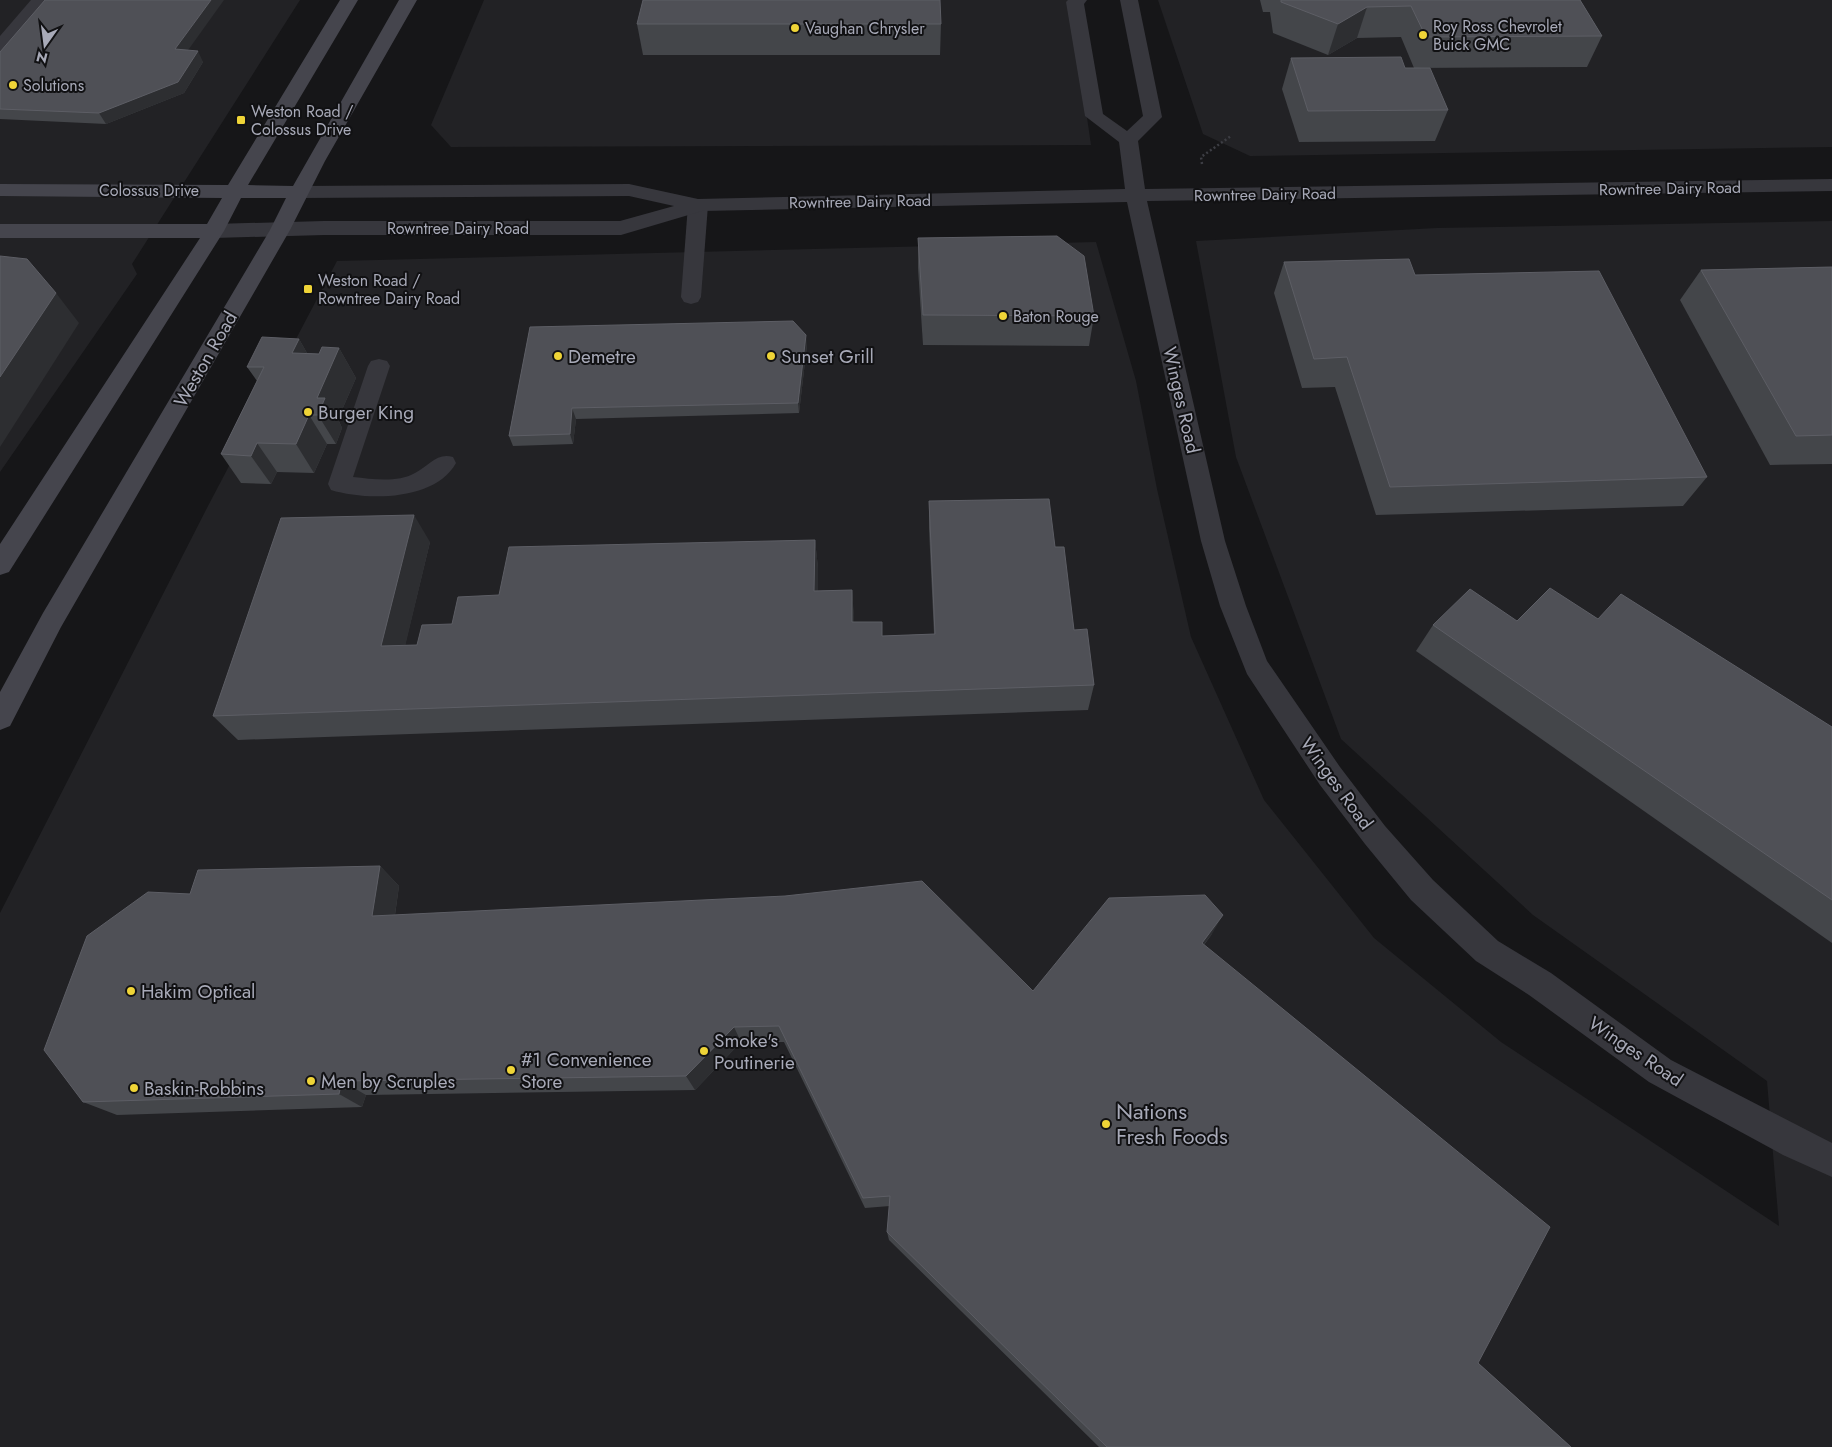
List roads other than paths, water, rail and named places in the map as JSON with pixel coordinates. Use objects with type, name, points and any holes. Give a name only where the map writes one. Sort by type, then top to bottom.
[{"type":"main road","points":[[0,564],[214,231],[235,191],[349,0]]},
{"type":"main road","name":"Weston Road","points":[[0,718],[52,620],[280,230],[299,192],[408,0]]},
{"type":"main road","name":"Colossus Drive","points":[[0,190],[299,192]]},
{"type":"main road","points":[[0,231],[214,231]]},
{"type":"street","points":[[1078,0],[1076,2],[1094,116],[1128,140],[1153,117],[1129,0]]},
{"type":"street","name":"Winges Road","points":[[1128,140],[1136,196],[1213,541],[1233,606],[1256,666],[1330,776],[1375,835],[1422,890],[1487,951],[1540,984],[1660,1070],[1796,1143],[1832,1160]]},
{"type":"street","name":"Rowntree Dairy Road","points":[[299,192],[629,190],[698,205],[1136,196],[1832,186]]},
{"type":"street","name":"Rowntree Dairy Road","points":[[214,231],[324,228],[622,228],[698,205]]},
{"type":"lane","points":[[0,48],[40,0]]},
{"type":"lane","points":[[691,297],[698,205]]},
{"type":"lane","points":[[380,366],[339,484],[368,488],[396,487],[421,482],[435,474],[445,462]]},
{"type":"place","name":"Vaughan Chrysler","points":[[795,28]]},
{"type":"place","name":"Roy Ross Chevrolet Buick GMC","points":[[1423,35]]},
{"type":"place","name":"Solutions","points":[[13,85]]},
{"type":"place","name":"Weston Road / Colossus Drive","points":[[241,120]]},
{"type":"place","name":"Weston Road / Rowntree Dairy Road","points":[[308,289]]},
{"type":"place","name":"Baton Rouge","points":[[1003,316]]},
{"type":"place","name":"Demetre","points":[[558,356]]},
{"type":"place","name":"Sunset Grill","points":[[771,356]]},
{"type":"place","name":"Burger King","points":[[308,412]]},
{"type":"place","name":"Hakim Optical","points":[[131,991]]},
{"type":"place","name":"Smoke's Poutinerie","points":[[704,1051]]},
{"type":"place","name":"#1 Convenience Store","points":[[511,1070]]},
{"type":"place","name":"Men by Scruples","points":[[311,1081]]},
{"type":"place","name":"Baskin-Robbins","points":[[134,1088]]},
{"type":"place","name":"Nations Fresh Foods","points":[[1106,1124]]}]
